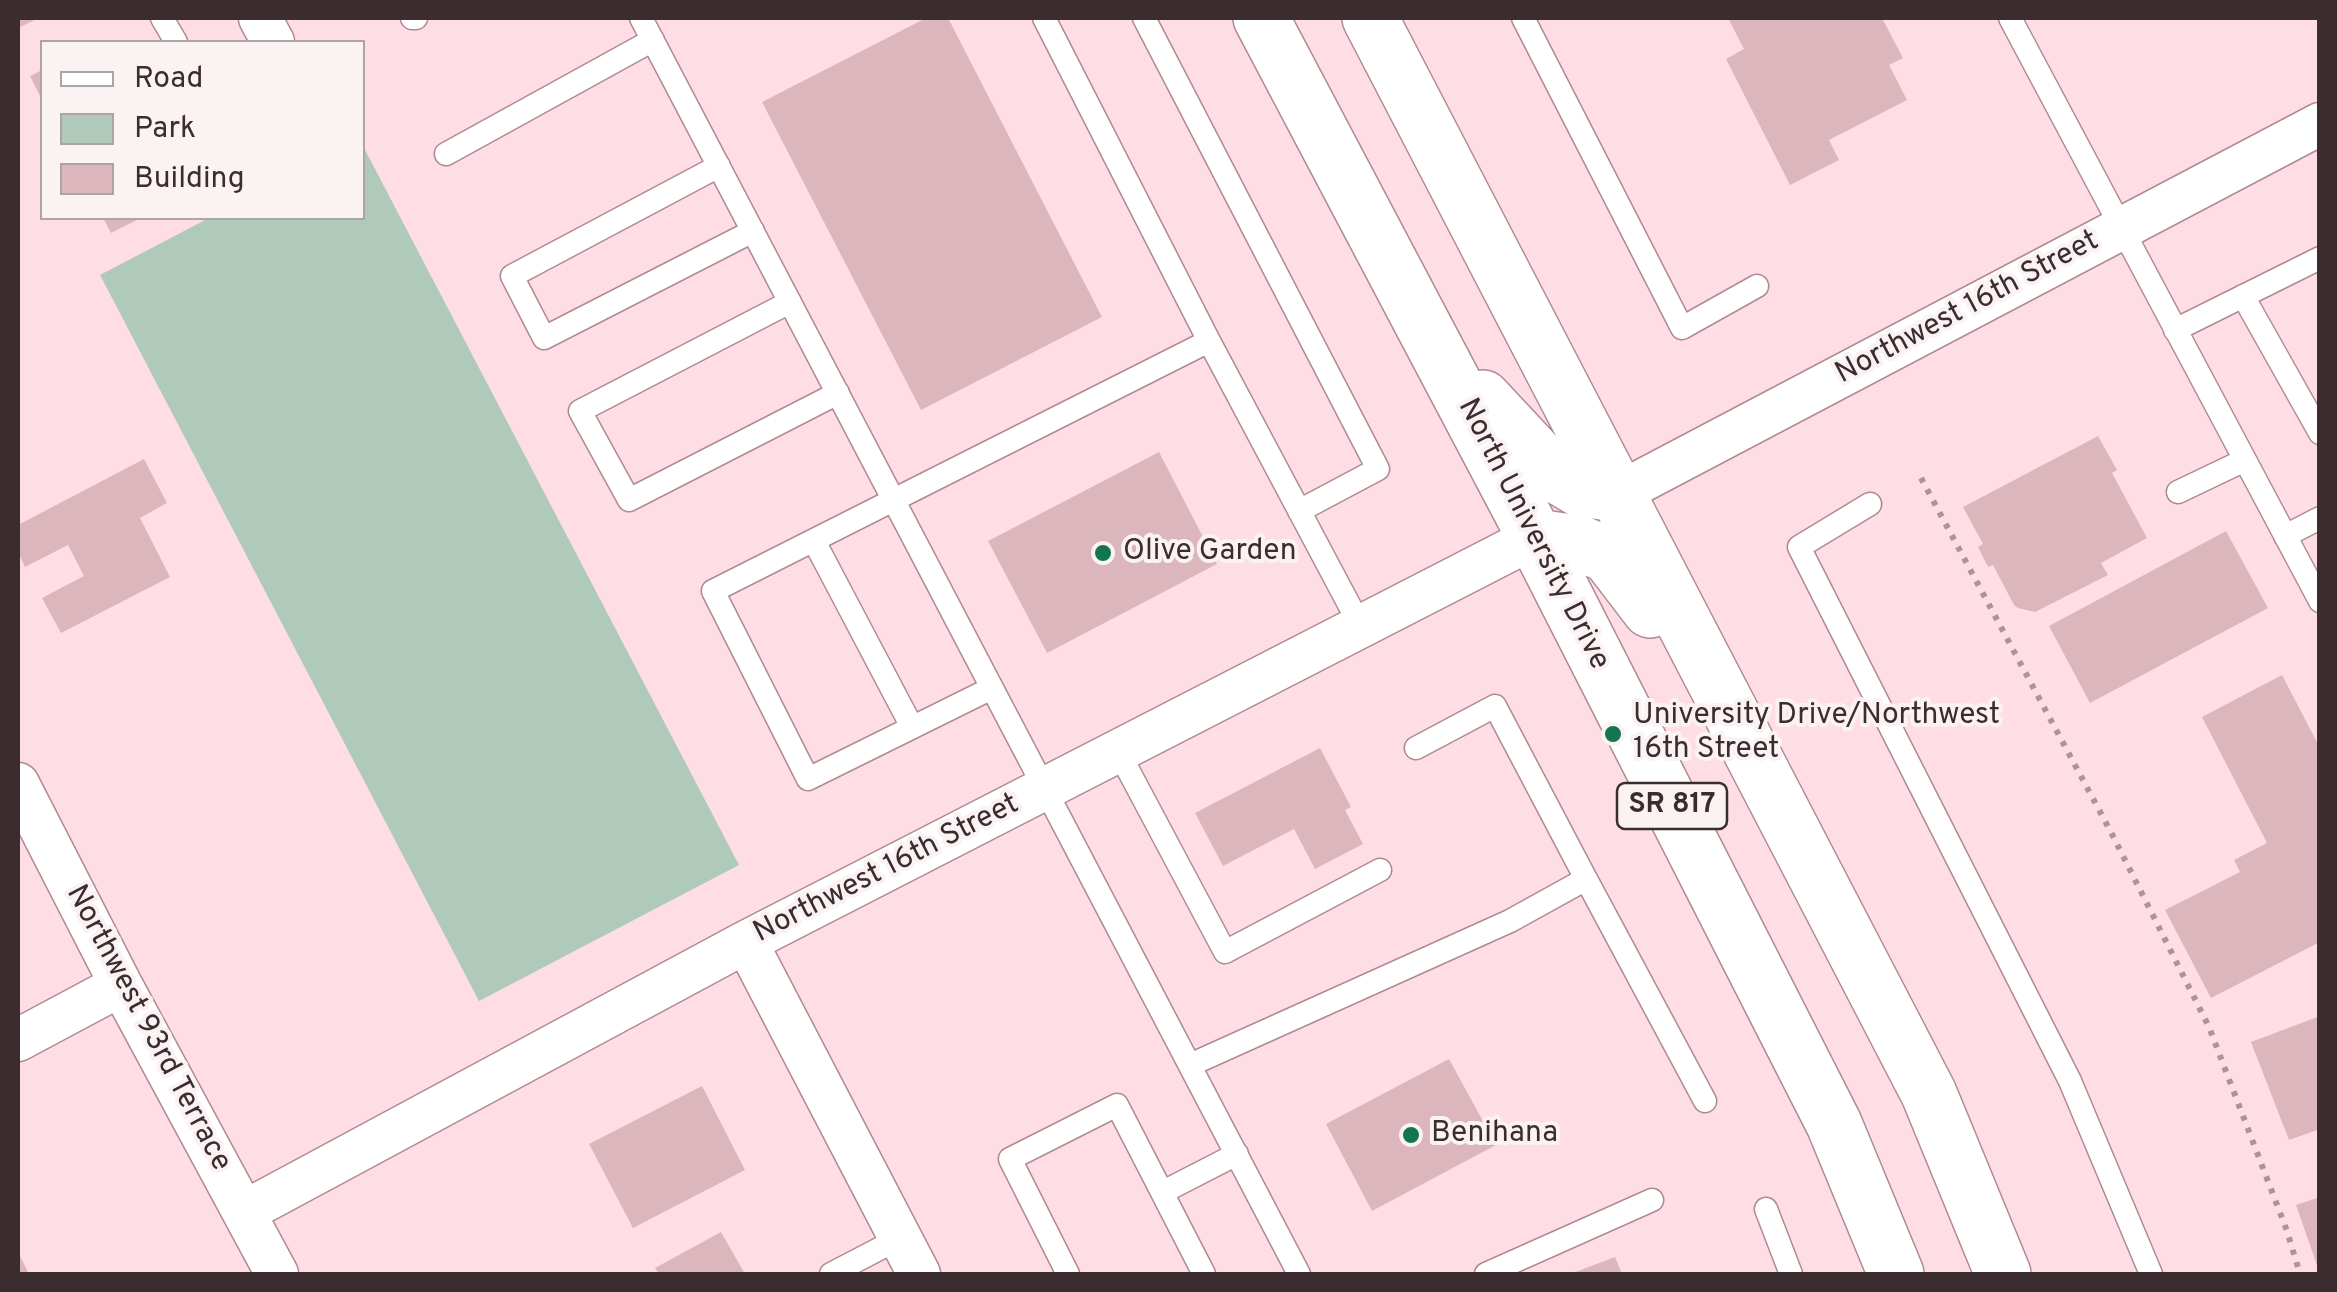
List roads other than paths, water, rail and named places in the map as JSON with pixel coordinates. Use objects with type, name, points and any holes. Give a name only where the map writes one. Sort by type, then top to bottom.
[{"type":"main road","name":"North University Drive","points":[[1261,18],[1534,537],[1834,1124],[1896,1274]]},
{"type":"main road","name":"SR 817","points":[[1370,18],[1929,1094],[2004,1274]]},
{"type":"main road","points":[[1433,345],[1553,474],[1580,489],[1617,494]]},
{"type":"main road","points":[[1534,537],[1579,543],[1608,555],[1739,728]]},
{"type":"street","points":[[260,18],[272,40]]},
{"type":"street","name":"Northwest 16th Street","points":[[1617,494],[2320,124]]},
{"type":"street","name":"Northwest 16th Street","points":[[244,1212],[746,942],[1534,537]]},
{"type":"street","name":"Northwest 93rd Terrace","points":[[18,784],[276,1274]]},
{"type":"street","points":[[746,942],[909,1256]]},
{"type":"street","points":[[18,1040],[122,985]]},
{"type":"lane","points":[[162,18],[175,40]]},
{"type":"lane","points":[[641,18],[1300,1274]]},
{"type":"lane","points":[[1044,18],[1208,340],[1361,626]]},
{"type":"lane","points":[[1144,18],[1378,469],[1299,511]]},
{"type":"lane","points":[[1523,18],[1682,328],[1757,286]]},
{"type":"lane","points":[[2010,18],[2320,600]]},
{"type":"lane","points":[[446,154],[653,40]]},
{"type":"lane","points":[[720,166],[512,276],[544,338],[753,231]]},
{"type":"lane","points":[[2175,330],[2320,258]]},
{"type":"lane","points":[[2243,296],[2320,434]]},
{"type":"lane","points":[[790,302],[580,412],[629,500],[838,393]]},
{"type":"lane","points":[[992,688],[808,779],[714,592],[1208,340]]},
{"type":"lane","points":[[2178,492],[2244,460]]},
{"type":"lane","points":[[1870,504],[1800,546],[2070,1081],[2151,1274]]},
{"type":"lane","points":[[2285,536],[2320,518]]},
{"type":"lane","points":[[814,541],[912,727]]},
{"type":"lane","points":[[1416,748],[1495,706],[1705,1101]]},
{"type":"lane","points":[[1118,751],[1225,952],[1380,870]]},
{"type":"lane","points":[[1190,1065],[1510,921],[1586,879]]},
{"type":"lane","points":[[1068,1274],[1010,1159],[1117,1105],[1204,1274]]},
{"type":"lane","points":[[1163,1192],[1237,1154]]},
{"type":"lane","points":[[1486,1274],[1652,1200]]},
{"type":"lane","points":[[1766,1209],[1792,1274]]},
{"type":"lane","points":[[830,1274],[909,1256]]},
{"type":"place","name":"Olive Garden","points":[[1103,553]]},
{"type":"place","name":"University Drive/Northwest 16th Street","points":[[1613,734]]},
{"type":"place","name":"Benihana","points":[[1411,1135]]}]
